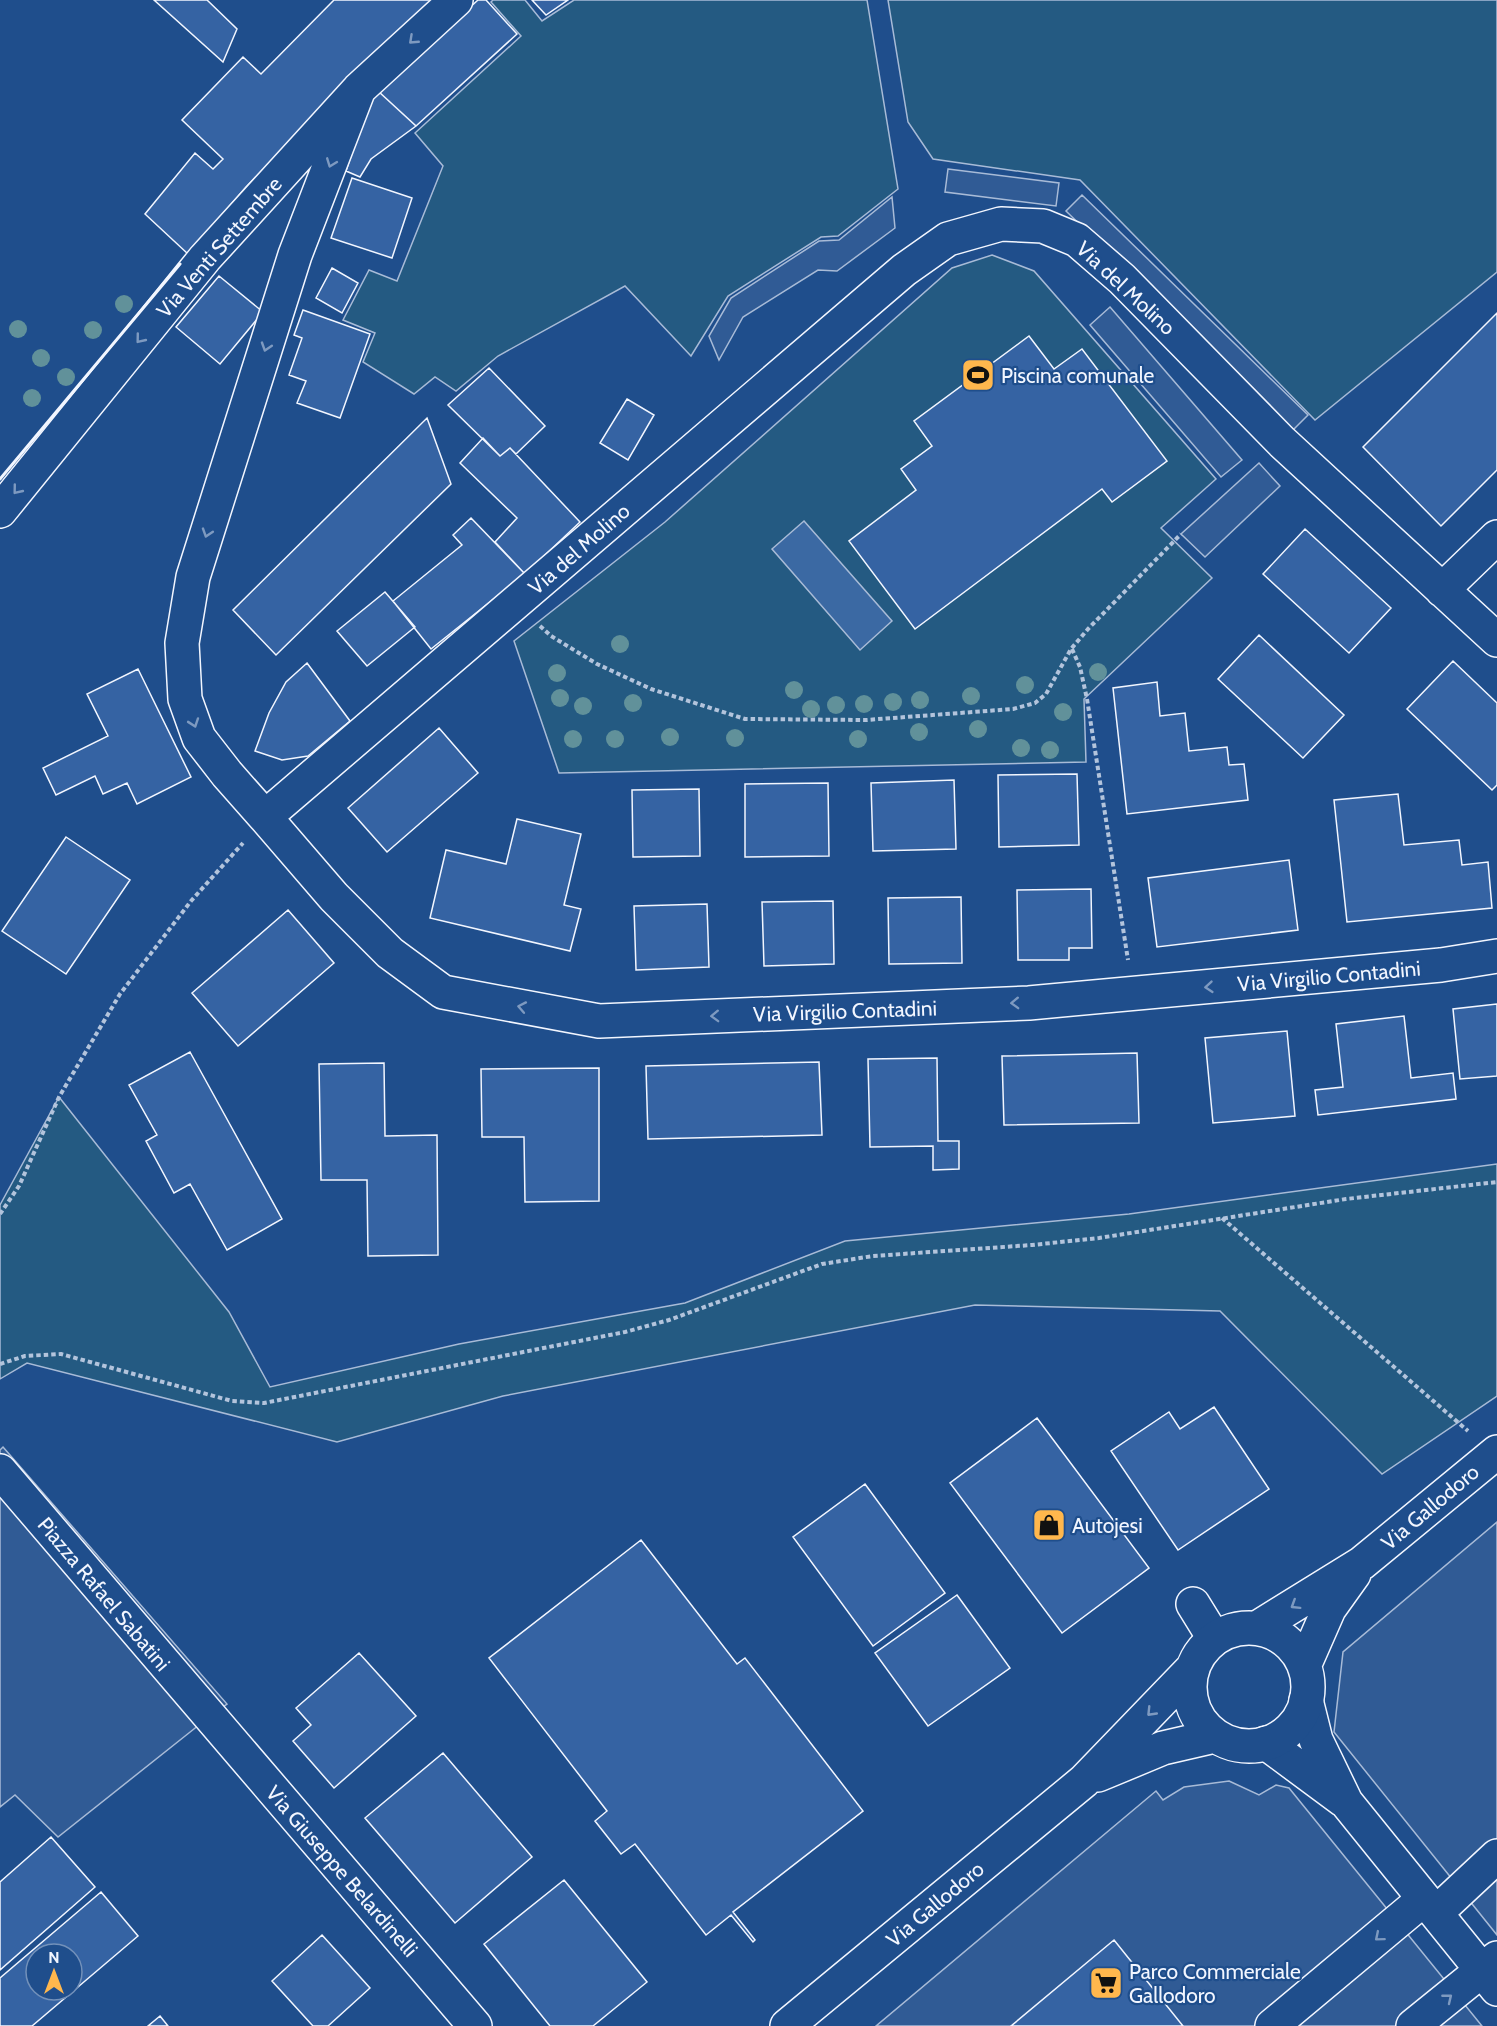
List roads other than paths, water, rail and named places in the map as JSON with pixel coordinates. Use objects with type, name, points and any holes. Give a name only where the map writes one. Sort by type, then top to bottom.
[{"type":"street","name":"Via Venti Settembre","points":[[0,511],[205,258],[359,89],[456,0]]},
{"type":"street","points":[[265,817],[199,738],[185,699],[182,643],[193,577],[295,255],[359,89]]},
{"type":"street","name":"Via del Molino","points":[[265,817],[904,270],[948,239],[1001,224],[1043,226],[1077,240],[1122,279],[1282,442],[1497,640]]},
{"type":"street","points":[[1442,590],[1497,537]]},
{"type":"street","name":"Via Virgilio Contadini","points":[[265,817],[334,897],[390,953],[443,992],[599,1021],[1029,1003],[1441,965],[1497,956]]},
{"type":"street","name":"Via Gallodoro","points":[[1257,1628],[1362,1563],[1496,1453]]},
{"type":"street","name":"Piazza Rafael Sabatini","points":[[0,1472],[209,1717]]},
{"type":"street","name":"Via Gallodoro","points":[[1304,1666],[1329,1610],[1362,1563]]},
{"type":"street","points":[[1193,1604],[1214,1638]]},
{"type":"street","name":"Via Gallodoro","points":[[787,2026],[1083,1781],[1191,1670],[1197,1658],[1214,1638],[1237,1628],[1257,1628],[1273,1632],[1287,1641],[1297,1653],[1307,1678],[1306,1700],[1295,1724],[1277,1739],[1251,1746],[1237,1745],[1215,1736],[1163,1748],[1083,1781]]},
{"type":"street","points":[[1191,1670],[1189,1688],[1192,1705],[1205,1726],[1215,1736]]},
{"type":"street","points":[[1306,1700],[1316,1740],[1346,1802],[1430,1906],[1492,1973],[1413,2026]]},
{"type":"street","name":"Via Giuseppe Belardinelli","points":[[209,1717],[475,2026]]},
{"type":"street","points":[[1266,1743],[1346,1802]]},
{"type":"street","points":[[1272,2026],[1497,1856]]},
{"type":"place","name":"Piscina comunale","points":[[978,375]]},
{"type":"place","name":"Autojesi","points":[[1049,1525]]},
{"type":"place","name":"Parco Commerciale Gallodoro","points":[[1106,1983]]}]
